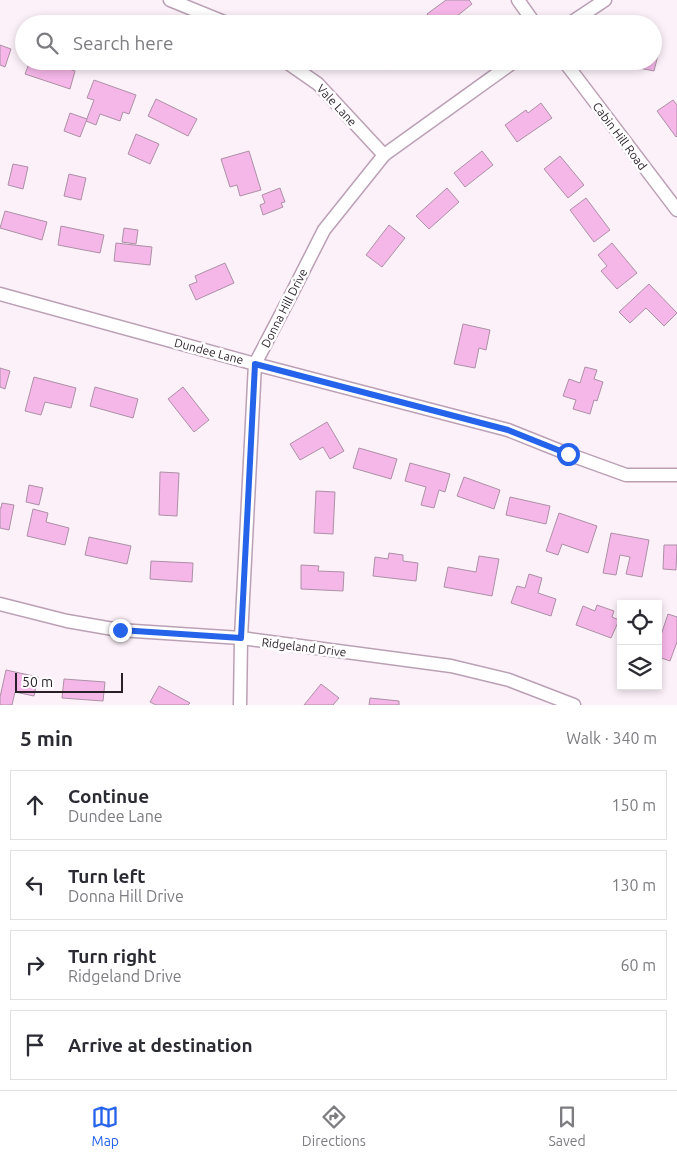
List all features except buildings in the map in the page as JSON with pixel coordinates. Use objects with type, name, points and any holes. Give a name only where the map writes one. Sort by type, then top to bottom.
[{"type":"street","points":[[170,0],[206,15]]},
{"type":"street","points":[[518,0],[529,15]]},
{"type":"street","points":[[582,15],[605,0]]},
{"type":"street","name":"Vale Lane","points":[[298,70],[318,84],[384,155]]},
{"type":"street","name":"Donna Hill Drive","points":[[240,705],[241,638],[255,364],[324,230],[384,155],[502,70]]},
{"type":"street","name":"Cabin Hill Road","points":[[571,70],[677,210]]},
{"type":"street","name":"Dundee Lane","points":[[0,294],[255,364],[508,430],[626,475],[677,475]]},
{"type":"street","name":"Ridgeland Drive","points":[[0,604],[67,621],[120,630],[241,638],[451,666],[509,680],[574,705]]},
{"type":"route","points":[[120,630],[241,638],[255,364],[508,430],[568,454]]}]
